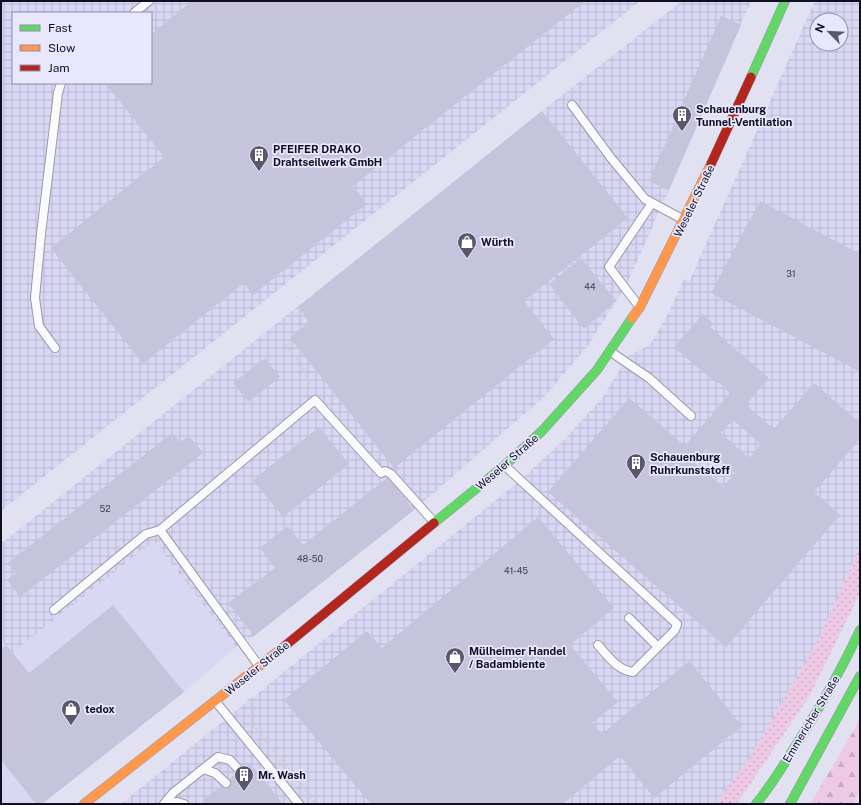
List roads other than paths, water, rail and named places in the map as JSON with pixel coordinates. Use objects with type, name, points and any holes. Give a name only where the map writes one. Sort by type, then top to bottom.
[{"type":"main road","name":"Weseler Straße","points":[[84,804],[260,666],[505,465],[542,431],[597,370],[640,307],[722,143],[785,1]]},
{"type":"main road","name":"Emmericher Straße","points":[[756,804],[765,793],[810,725],[860,630]]},
{"type":"main road","name":"Emmericher Straße","points":[[790,804],[860,676]]},
{"type":"lane","points":[[135,12],[149,1]]},
{"type":"lane","points":[[55,348],[39,326],[35,298],[44,202],[58,93],[61,84]]},
{"type":"lane","points":[[572,105],[611,158],[645,199],[684,220]]},
{"type":"lane","points":[[640,307],[609,267],[652,203]]},
{"type":"lane","points":[[610,351],[649,378],[691,416]]},
{"type":"lane","points":[[54,610],[146,534],[160,530],[315,400],[381,473],[385,471],[391,474],[434,523]]},
{"type":"lane","points":[[505,465],[677,624],[675,630],[633,672],[619,667],[598,645]]},
{"type":"lane","points":[[160,530],[260,666]]},
{"type":"lane","points":[[629,618],[658,647]]},
{"type":"lane","points":[[215,701],[299,804]]},
{"type":"lane","points":[[164,804],[173,793],[218,757],[230,760],[240,771]]},
{"type":"lane","points":[[203,769],[215,773],[226,783]]},
{"type":"lane","points":[[168,804],[177,802],[184,804]]},
{"type":"place","name":"Schauenburg Tunnel-Ventilation","points":[[682,132]]},
{"type":"place","name":"PFEIFER DRAKO Drahtseilwerk GmbH","points":[[259,172]]},
{"type":"place","name":"Würth","points":[[467,259]]},
{"type":"place","name":"Schauenburg Ruhrkunststoff","points":[[636,480]]},
{"type":"place","name":"Mülheimer Handel / Badambiente","points":[[455,674]]},
{"type":"place","name":"tedox","points":[[71,726]]},
{"type":"place","name":"Mr. Wash","points":[[244,792]]}]
